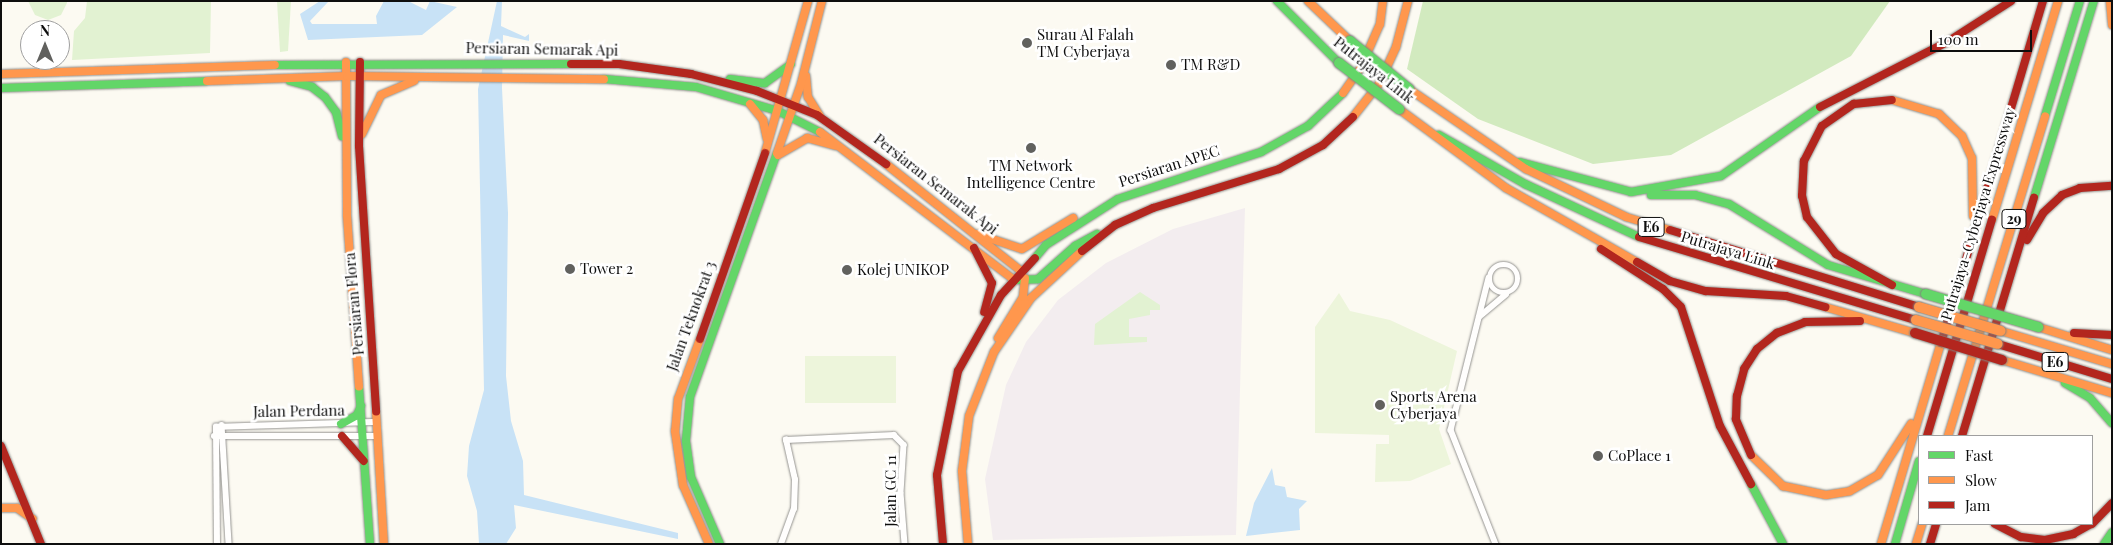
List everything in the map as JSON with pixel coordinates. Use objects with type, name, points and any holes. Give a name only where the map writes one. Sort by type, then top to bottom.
[{"type":"main road","name":"Jalan Teknokrat 3","points":[[709,544],[683,485],[675,430],[678,399],[766,151],[795,59],[808,1]]},
{"type":"main road","points":[[822,1],[807,64],[808,97],[822,119]]},
{"type":"main road","name":"Putrajaya Link","points":[[1277,1],[1339,63],[1401,110],[1525,184],[1637,236],[2112,380]]},
{"type":"main road","name":"Putrajaya Link","points":[[1308,1],[1350,41],[1409,89],[1512,161],[1656,228],[2112,364]]},
{"type":"main road","name":"Persiaran APEC","points":[[943,544],[937,494],[939,452],[958,371],[976,333],[1021,271],[1067,228],[1118,199],[1261,152],[1308,126],[1342,94],[1361,68],[1380,24],[1383,1]]},
{"type":"main road","points":[[1014,280],[1026,283],[1038,279],[1076,246],[1153,208],[1279,169],[1323,145],[1346,125],[1379,84],[1396,47],[1408,1]]},
{"type":"main road","points":[[1512,161],[1546,167],[1631,192],[1721,176],[1819,107],[1948,42],[2011,1]]},
{"type":"main road","points":[[1882,544],[1973,227],[2042,1]]},
{"type":"main road","name":"Putrajaya–Cyberjaya Expressway","points":[[1927,435],[2058,1]]},
{"type":"main road","name":"29","points":[[1948,435],[2080,1]]},
{"type":"main road","points":[[1962,435],[2094,1]]},
{"type":"main road","points":[[2110,1],[2112,25]]},
{"type":"main road","points":[[708,77],[765,83],[783,74],[795,59]]},
{"type":"main road","name":"Persiaran Flora","points":[[346,62],[345,150],[362,390],[370,544]]},
{"type":"main road","name":"Persiaran Semarak Api","points":[[1,74],[360,62],[642,66],[708,77],[782,99],[822,119],[977,234],[1021,271]]},
{"type":"main road","name":"Persiaran Flora","points":[[360,62],[361,155],[384,544]]},
{"type":"main road","name":"Jalan Teknokrat 3","points":[[720,544],[691,477],[688,411],[702,357],[775,158],[807,64]]},
{"type":"main road","name":"Persiaran Semarak Api","points":[[1,88],[346,76],[658,82],[746,100],[789,115],[863,159],[1014,280]]},
{"type":"main road","points":[[264,78],[293,81],[319,92],[336,112],[345,150]]},
{"type":"main road","points":[[361,155],[367,117],[382,96],[409,82],[441,78]]},
{"type":"main road","points":[[1892,285],[1826,245],[1804,208],[1804,161],[1822,126],[1833,116],[1869,100],[1896,99],[1926,107],[1962,136],[1974,176],[1973,227]]},
{"type":"main road","points":[[746,100],[763,120],[766,151]]},
{"type":"main road","points":[[1401,110],[1452,152],[1658,285],[1681,307],[1720,426],[1782,544]]},
{"type":"main road","points":[[775,158],[790,144],[812,138],[863,159]]},
{"type":"main road","points":[[1546,167],[1610,194],[1695,195],[1723,201],[1752,215],[1828,265],[2112,350]]},
{"type":"main road","points":[[2018,254],[2054,201],[2080,188],[2112,186]]},
{"type":"main road","points":[[977,234],[1022,249],[1080,214],[1118,199]]},
{"type":"main road","points":[[1540,208],[1682,285],[1786,296],[1879,322],[2112,393]]},
{"type":"main road","points":[[994,352],[1046,282],[1109,230]]},
{"type":"main road","points":[[974,248],[992,283],[976,333]]},
{"type":"main road","points":[[968,544],[962,490],[966,434],[994,352],[1026,283],[1021,271]]},
{"type":"main road","points":[[1879,322],[1805,322],[1777,333],[1757,349],[1740,383],[1736,408],[1739,432],[1756,464],[1792,489],[1838,494],[1873,479],[1892,458],[1922,403]]},
{"type":"main road","points":[[2038,327],[2112,336]]},
{"type":"main road","points":[[2054,376],[2090,398],[2112,422]]},
{"type":"main road","points":[[341,424],[358,414],[362,390]]},
{"type":"main road","points":[[1966,435],[1968,417]]},
{"type":"main road","points":[[342,436],[358,449],[365,462]]},
{"type":"main road","points":[[1,446],[34,522],[41,544]]},
{"type":"main road","points":[[1895,544],[1918,464]]},
{"type":"main road","points":[[2093,523],[2112,503]]},
{"type":"main road","points":[[1,508],[17,508],[34,522]]},
{"type":"main road","points":[[1916,544],[1922,525]]},
{"type":"main road","points":[[1930,544],[1936,525]]},
{"type":"main road","points":[[1997,525],[2021,537],[2045,540],[2073,534],[2090,525]]},
{"type":"main road","points":[[2104,544],[2112,532]]},
{"type":"street","points":[[1473,331],[1488,304],[1508,293],[1518,280],[1512,268],[1499,266],[1489,278],[1473,331],[1451,430],[1490,535],[1496,544]]},
{"type":"street","points":[[1489,278],[1493,289],[1508,293]]},
{"type":"street","name":"Jalan Perdana","points":[[222,425],[377,422]]},
{"type":"street","points":[[217,544],[214,436],[216,427],[222,425],[229,544]]},
{"type":"street","name":"Jalan Perdana","points":[[214,436],[378,436]]},
{"type":"street","name":"Jalan GC 11","points":[[781,544],[794,509],[794,480],[786,440],[901,438],[905,544]]},
{"type":"street","points":[[1490,535],[1490,544]]},
{"type":"shaded area","points":[[1245,208],[1236,535],[993,540],[985,479],[1006,385],[1026,342],[1058,300],[1106,263],[1173,229]]},
{"type":"green space","points":[[28,1],[67,1],[61,15],[48,20],[35,15]]},
{"type":"green space","points":[[87,1],[211,1],[210,53],[72,60],[74,31],[85,18]]},
{"type":"green space","points":[[277,1],[291,1],[288,51],[280,52]]},
{"type":"green space","points":[[1423,1],[1890,1],[1851,56],[1671,155],[1593,164],[1478,119],[1407,69]]},
{"type":"green space","points":[[1140,292],[1160,305],[1160,310],[1150,310],[1150,315],[1129,319],[1129,337],[1147,337],[1147,342],[1094,345],[1095,324]]},
{"type":"green space","name":"Sports Arena Cyberjaya","points":[[1339,293],[1350,311],[1390,320],[1457,351],[1439,429],[1451,464],[1410,481],[1375,482],[1376,444],[1389,444],[1389,435],[1315,433],[1315,327]]},
{"type":"green space","points":[[805,356],[896,356],[896,403],[805,403]]},
{"type":"water","points":[[320,1],[329,1],[310,21],[312,24],[377,24],[376,16],[384,1],[410,2],[426,10],[430,1],[457,7],[422,35],[308,40],[300,14]]},
{"type":"water","points":[[497,1],[502,1],[501,26],[525,37],[529,34],[529,41],[503,35],[502,88],[508,213],[506,376],[511,421],[523,461],[524,495],[678,533],[678,539],[514,505],[516,528],[506,544],[479,544],[477,511],[467,476],[469,446],[484,390],[478,89]]},
{"type":"water","points":[[1272,468],[1275,485],[1285,487],[1287,497],[1307,501],[1299,509],[1300,530],[1246,536],[1254,503]]},
{"type":"traffic: fast","points":[[1277,1],[1339,63]]},
{"type":"traffic: fast","points":[[2045,116],[2080,1]]},
{"type":"traffic: fast","points":[[2034,198],[2094,1]]},
{"type":"traffic: fast","points":[[1350,41],[1409,89]]},
{"type":"traffic: fast","points":[[1339,63],[1399,109]]},
{"type":"traffic: fast","points":[[275,65],[571,64]]},
{"type":"traffic: fast","points":[[730,79],[765,83],[791,64]]},
{"type":"traffic: fast","points":[[604,79],[696,87],[778,111],[820,132]]},
{"type":"traffic: fast","points":[[1,88],[207,81]]},
{"type":"traffic: fast","points":[[290,81],[312,87],[325,97],[336,112],[342,136]]},
{"type":"traffic: fast","points":[[1035,258],[1046,245],[1118,199],[1261,152],[1308,126],[1343,93]]},
{"type":"traffic: fast","points":[[1520,162],[1631,192],[1721,176],[1820,107]]},
{"type":"traffic: fast","points":[[1439,135],[1525,184],[1639,237]]},
{"type":"traffic: fast","points":[[720,544],[691,477],[686,440],[690,397],[777,153]]},
{"type":"traffic: fast","points":[[1651,195],[1695,195],[1729,204],[1828,265],[1926,294]]},
{"type":"traffic: fast","points":[[1014,280],[1038,279],[1075,246],[1097,234]]},
{"type":"traffic: fast","points":[[1926,294],[2038,327]]},
{"type":"traffic: fast","points":[[2065,383],[2090,398],[2112,423]]},
{"type":"traffic: fast","points":[[359,387],[370,544]]},
{"type":"traffic: fast","points":[[341,424],[357,415],[361,406]]},
{"type":"traffic: fast","points":[[1895,544],[1918,464]]},
{"type":"traffic: fast","points":[[1751,484],[1783,544]]},
{"type":"traffic: fast","points":[[2104,544],[2112,532]]},
{"type":"traffic: slow","points":[[765,153],[808,1]]},
{"type":"traffic: slow","points":[[777,153],[801,84],[822,1]]},
{"type":"traffic: slow","points":[[1308,1],[1350,41]]},
{"type":"traffic: slow","points":[[1343,93],[1361,67],[1380,24],[1383,1]]},
{"type":"traffic: slow","points":[[1353,117],[1379,84],[1396,47],[1408,1]]},
{"type":"traffic: slow","points":[[1992,220],[2058,1]]},
{"type":"traffic: slow","points":[[2110,1],[2112,25]]},
{"type":"traffic: slow","points":[[346,62],[347,215],[359,387]]},
{"type":"traffic: slow","points":[[1,74],[275,65]]},
{"type":"traffic: slow","points":[[207,81],[347,76],[604,79]]},
{"type":"traffic: slow","points":[[806,76],[808,97],[820,116]]},
{"type":"traffic: slow","points":[[362,134],[381,95],[414,81]]},
{"type":"traffic: slow","points":[[1409,89],[1526,169],[1626,217],[1670,230]]},
{"type":"traffic: slow","points":[[1892,100],[1939,114],[1962,136],[1972,158],[1973,216]]},
{"type":"traffic: slow","points":[[750,104],[763,120],[767,139]]},
{"type":"traffic: slow","points":[[1403,112],[1506,188],[1637,262]]},
{"type":"traffic: slow","points":[[1948,435],[2045,116]]},
{"type":"traffic: slow","points":[[820,132],[1014,280]]},
{"type":"traffic: slow","points":[[778,155],[807,138],[836,146]]},
{"type":"traffic: slow","points":[[886,164],[1021,271]]},
{"type":"traffic: slow","points":[[977,234],[1022,249],[1073,218]]},
{"type":"traffic: slow","points":[[968,544],[962,471],[969,416],[994,352],[1031,298],[1082,251]]},
{"type":"traffic: slow","points":[[998,338],[1023,297],[1025,278]]},
{"type":"traffic: slow","points":[[1825,307],[1915,333]]},
{"type":"traffic: slow","points":[[1919,307],[2001,331]]},
{"type":"traffic: slow","points":[[1916,320],[1998,344]]},
{"type":"traffic: slow","points":[[2038,327],[2112,350]]},
{"type":"traffic: slow","points":[[2001,331],[2112,364]]},
{"type":"traffic: slow","points":[[700,339],[678,399],[675,431],[683,485],[709,544]]},
{"type":"traffic: slow","points":[[1881,544],[1941,343]]},
{"type":"traffic: slow","points":[[2002,360],[2112,393]]},
{"type":"traffic: slow","points":[[376,411],[384,544]]},
{"type":"traffic: slow","points":[[1751,455],[1783,486],[1826,495],[1850,491],[1878,475],[1911,424]]},
{"type":"traffic: slow","points":[[1,508],[17,508],[33,519]]},
{"type":"traffic: slow","points":[[1916,544],[1922,525]]},
{"type":"traffic: jam","points":[[1820,107],[1947,42],[2011,1]]},
{"type":"traffic: jam","points":[[1941,343],[2043,1]]},
{"type":"traffic: jam","points":[[360,62],[359,146],[376,411]]},
{"type":"traffic: jam","points":[[571,64],[619,64],[691,74],[757,91],[817,115],[886,164]]},
{"type":"traffic: jam","points":[[1892,100],[1854,104],[1822,126],[1804,161],[1802,196],[1807,217],[1836,254],[1892,285]]},
{"type":"traffic: jam","points":[[1082,251],[1115,225],[1153,208],[1279,169],[1323,145],[1353,117]]},
{"type":"traffic: jam","points":[[700,339],[765,153]]},
{"type":"traffic: jam","points":[[2027,240],[2043,213],[2062,195],[2080,188],[2112,186]]},
{"type":"traffic: jam","points":[[1962,435],[2034,198]]},
{"type":"traffic: jam","points":[[1927,435],[1992,220]]},
{"type":"traffic: jam","points":[[1670,230],[1919,307]]},
{"type":"traffic: jam","points":[[1639,237],[1916,320]]},
{"type":"traffic: jam","points":[[974,248],[992,283],[984,312]]},
{"type":"traffic: jam","points":[[1601,249],[1663,289],[1681,307],[1720,426],[1751,484]]},
{"type":"traffic: jam","points":[[943,544],[937,475],[958,371],[1001,295],[1035,258]]},
{"type":"traffic: jam","points":[[1637,262],[1670,281],[1706,291],[1786,296],[1825,307]]},
{"type":"traffic: jam","points":[[1751,455],[1736,419],[1737,396],[1744,369],[1757,349],[1777,333],[1805,322],[1860,321]]},
{"type":"traffic: jam","points":[[1915,333],[2002,360]]},
{"type":"traffic: jam","points":[[2074,333],[2112,335]]},
{"type":"traffic: jam","points":[[1998,344],[2112,379]]},
{"type":"traffic: jam","points":[[342,436],[364,461]]},
{"type":"traffic: jam","points":[[1,446],[41,544]]},
{"type":"traffic: jam","points":[[2093,523],[2112,503]]},
{"type":"traffic: jam","points":[[1930,544],[1936,525]]},
{"type":"traffic: jam","points":[[1997,525],[2021,537],[2045,540],[2073,534],[2089,525]]},
{"type":"place","name":"Surau Al Falah TM Cyberjaya","points":[[1027,43]]},
{"type":"place","name":"TM R&D","points":[[1171,65]]},
{"type":"place","name":"TM Network Intelligence Centre","points":[[1031,148]]},
{"type":"place","name":"Tower 2","points":[[570,269]]},
{"type":"place","name":"Kolej UNIKOP","points":[[847,270]]},
{"type":"place","name":"Sports Arena Cyberjaya","points":[[1380,405]]},
{"type":"place","name":"CoPlace 1","points":[[1598,456]]}]
